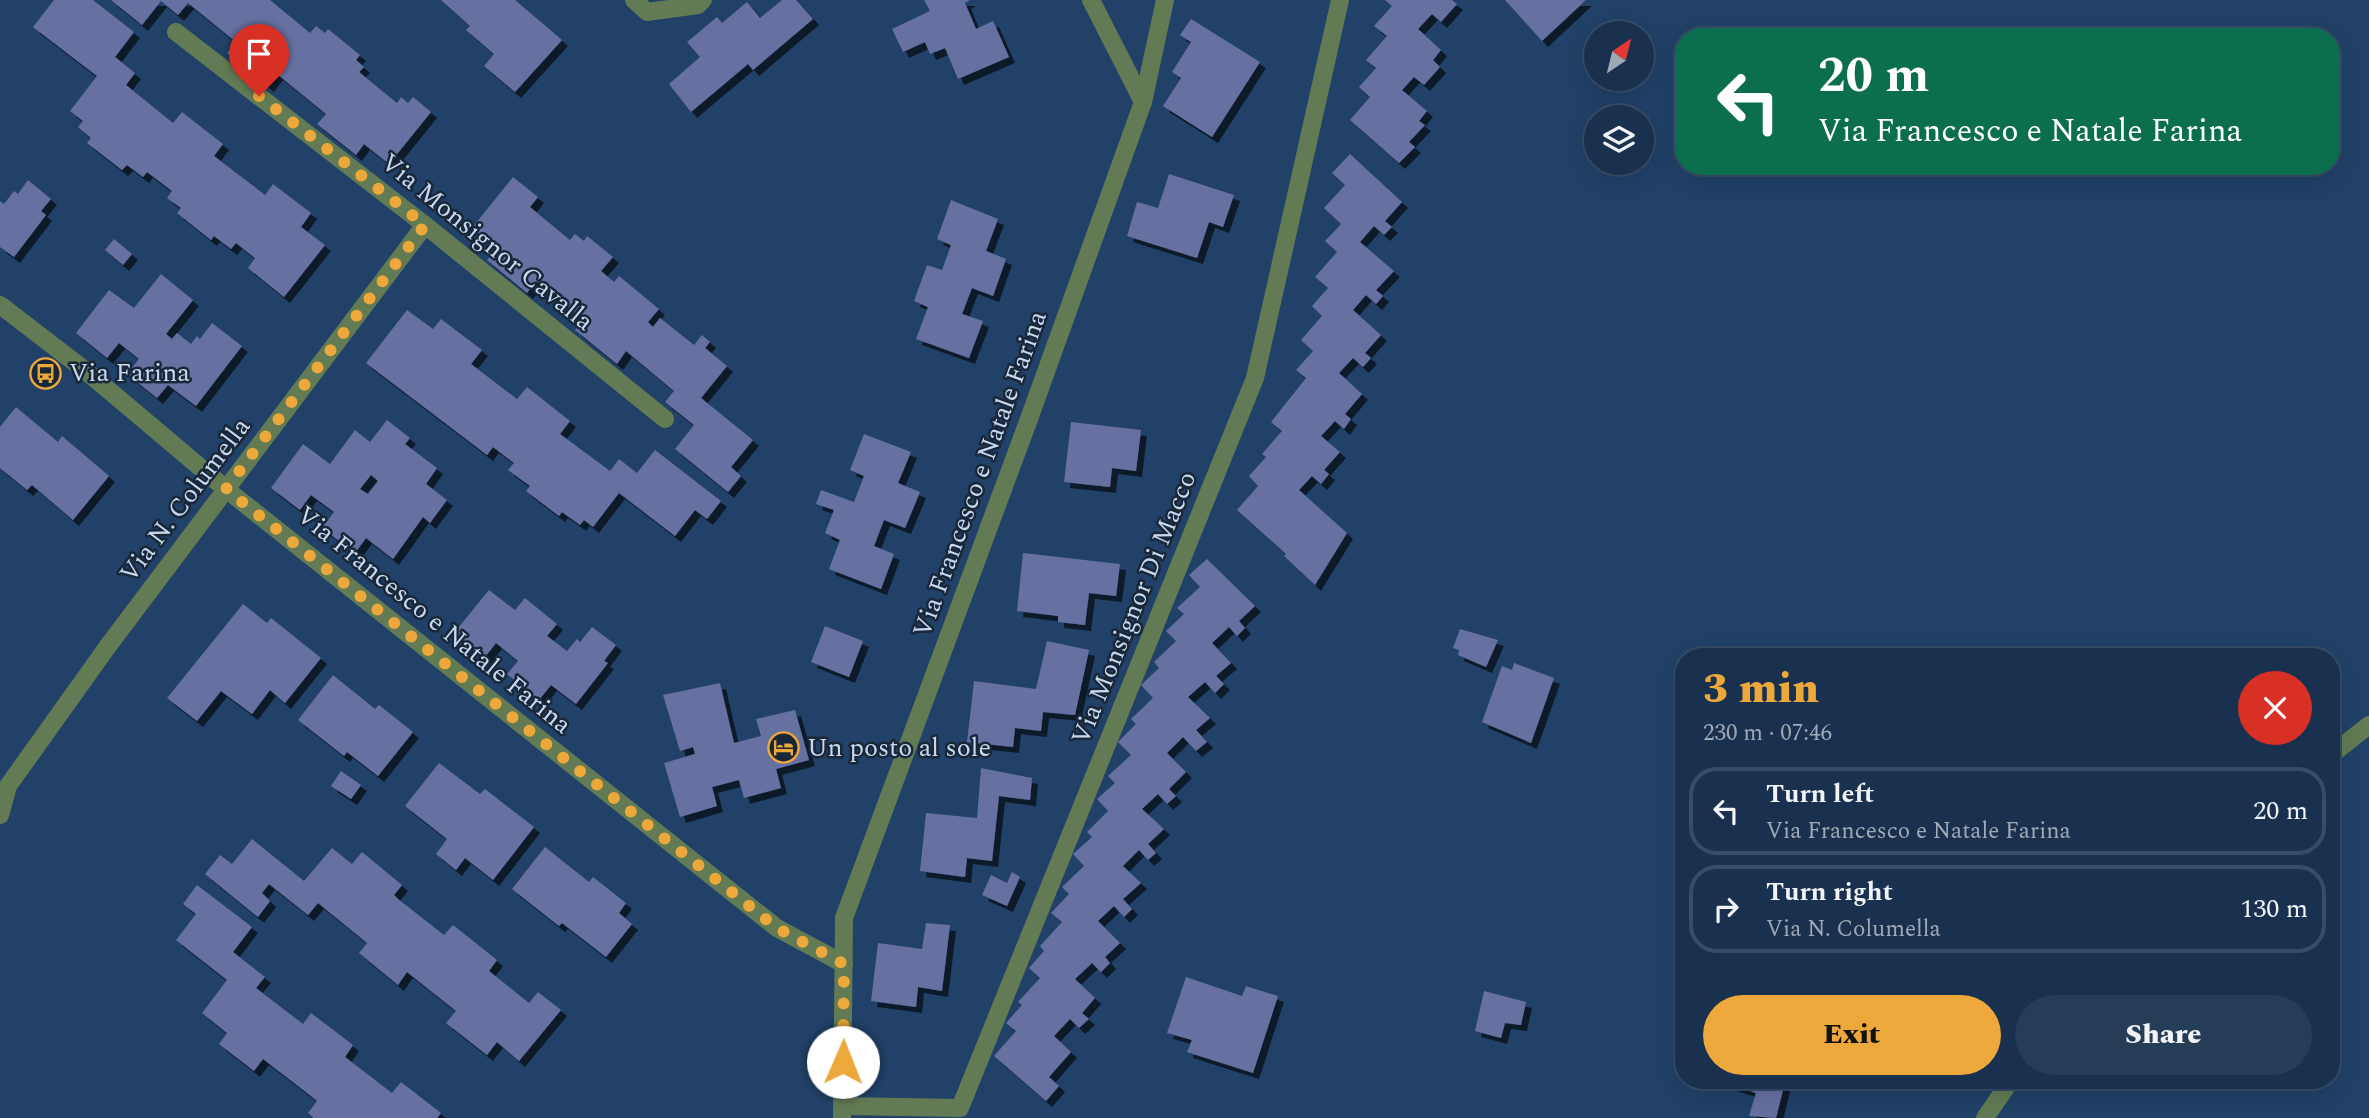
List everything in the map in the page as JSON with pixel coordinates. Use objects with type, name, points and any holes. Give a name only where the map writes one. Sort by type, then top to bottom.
[{"type":"street","points":[[634,0],[647,12],[698,5],[703,0]]},
{"type":"street","points":[[1091,0],[1143,102]]},
{"type":"street","name":"Via Francesco e Natale Farina","points":[[842,1112],[844,918],[1143,102],[1165,0]]},
{"type":"street","name":"Via Monsignor Di Macco","points":[[842,1112],[960,1108],[1255,378],[1340,0]]},
{"type":"street","name":"Via Monsignor Cavalla","points":[[176,32],[425,225],[665,419]]},
{"type":"street","name":"Via N. Columella","points":[[0,815],[8,786],[108,646],[425,225]]},
{"type":"street","name":"Via Francesco e Natale Farina","points":[[0,304],[86,371],[226,489],[777,928],[844,964]]},
{"type":"street","points":[[2340,748],[2369,725]]},
{"type":"street","points":[[1985,1118],[2005,1089]]},
{"type":"building","points":[[54,0],[93,0],[134,32],[115,57],[135,73],[126,85],[173,123],[182,112],[223,144],[214,156],[265,195],[273,184],[311,213],[301,227],[325,245],[284,297],[248,268],[255,258],[236,243],[231,249],[214,236],[211,240],[177,213],[181,208],[167,198],[172,191],[147,172],[143,177],[127,165],[122,170],[87,143],[91,138],[78,127],[83,121],[70,111],[97,76],[33,27]]},
{"type":"building","points":[[111,0],[270,0],[310,33],[316,26],[325,33],[328,29],[360,55],[356,60],[364,67],[359,72],[397,103],[401,97],[408,103],[413,97],[431,112],[389,164],[364,144],[356,155],[317,124],[326,114],[277,74],[268,86],[227,53],[236,42],[188,3],[178,15],[161,1],[142,25]]},
{"type":"building","points":[[441,0],[515,0],[562,40],[515,92],[484,66],[494,54],[466,30],[470,26]]},
{"type":"building","points":[[782,0],[796,0],[813,19],[753,70],[748,64],[691,112],[669,84],[700,57],[687,42],[717,17],[722,23],[747,2],[760,18]]},
{"type":"building","points":[[924,0],[970,0],[965,3],[976,29],[993,21],[1009,57],[958,79],[945,48],[930,54],[925,42],[903,52],[892,29],[930,11]]},
{"type":"building","points":[[1385,0],[1452,0],[1457,4],[1441,22],[1432,14],[1418,29],[1441,50],[1433,60],[1440,67],[1424,85],[1414,77],[1402,90],[1427,111],[1419,121],[1425,125],[1409,142],[1415,147],[1399,163],[1350,120],[1370,97],[1359,87],[1376,68],[1366,60],[1387,36],[1374,26],[1392,6]]},
{"type":"building","points":[[1505,0],[1586,0],[1542,41]]},
{"type":"building","points":[[1191,19],[1260,62],[1212,137],[1163,106],[1181,78],[1172,72],[1191,42],[1180,35]]},
{"type":"building","points":[[1350,154],[1402,202],[1385,221],[1392,227],[1384,235],[1374,226],[1360,242],[1394,271],[1376,290],[1383,296],[1376,304],[1366,295],[1353,310],[1381,335],[1365,353],[1371,358],[1363,367],[1353,358],[1339,373],[1362,394],[1345,414],[1351,419],[1344,429],[1335,421],[1321,436],[1340,452],[1324,470],[1329,474],[1321,484],[1312,476],[1299,490],[1347,533],[1315,585],[1284,556],[1286,554],[1237,510],[1258,486],[1249,476],[1266,457],[1262,454],[1282,431],[1271,422],[1306,378],[1296,370],[1313,351],[1301,340],[1322,316],[1312,306],[1328,288],[1315,277],[1337,252],[1325,241],[1341,224],[1324,208],[1345,185],[1332,173]]},
{"type":"building","points":[[1169,174],[1234,195],[1223,227],[1209,222],[1197,258],[1127,236],[1137,202],[1158,208]]},
{"type":"building","points":[[513,177],[538,197],[530,207],[570,240],[575,234],[584,241],[587,236],[613,257],[601,271],[614,282],[619,276],[659,309],[648,322],[653,327],[660,318],[694,345],[702,335],[710,342],[705,348],[727,366],[701,398],[753,440],[731,467],[741,476],[728,492],[675,449],[694,425],[665,402],[674,391],[626,351],[617,364],[575,330],[583,320],[536,281],[527,293],[487,260],[497,248],[472,228]]},
{"type":"building","points":[[28,180],[51,199],[41,211],[46,215],[14,257],[0,247],[0,201],[4,204],[14,191],[18,194]]},
{"type":"building","points":[[951,200],[998,219],[986,251],[1006,259],[993,296],[972,288],[962,314],[983,321],[969,358],[916,339],[928,307],[914,301],[927,265],[942,270],[951,245],[937,239]]},
{"type":"building","points":[[114,239],[132,254],[123,265],[105,250]]},
{"type":"building","points":[[161,274],[193,300],[166,334],[172,339],[177,333],[191,344],[197,336],[200,339],[212,323],[242,346],[196,406],[168,385],[157,398],[127,374],[139,359],[119,343],[107,358],[76,333],[109,290],[134,308]]},
{"type":"building","points":[[407,310],[433,329],[441,319],[482,350],[471,364],[517,399],[527,387],[570,421],[560,434],[610,471],[619,459],[637,473],[655,450],[721,501],[707,519],[695,510],[675,536],[619,493],[593,527],[584,520],[580,525],[562,512],[559,516],[526,491],[530,486],[508,470],[514,463],[493,447],[487,455],[366,363]]},
{"type":"building","points":[[16,407],[58,442],[62,436],[109,476],[73,520],[32,485],[27,490],[0,468],[0,427]]},
{"type":"building","points":[[387,420],[410,438],[405,444],[437,468],[426,484],[447,500],[430,523],[423,517],[393,559],[366,538],[355,553],[322,528],[334,512],[311,495],[300,510],[271,488],[303,444],[330,464],[355,430],[370,442]],"holes":[[[371,475],[378,481],[368,494],[360,489]]]},
{"type":"building","points":[[1071,422],[1141,430],[1136,471],[1112,468],[1110,487],[1064,482]]},
{"type":"building","points":[[864,434],[911,452],[898,483],[920,492],[905,528],[884,520],[874,546],[894,554],[881,589],[829,569],[840,540],[825,533],[834,510],[816,504],[821,490],[854,502],[864,476],[850,470]]},
{"type":"building","points":[[1023,553],[1120,564],[1116,596],[1089,593],[1085,625],[1058,622],[1058,616],[1017,611]]},
{"type":"building","points":[[1207,559],[1255,606],[1239,621],[1245,628],[1237,636],[1229,627],[1212,643],[1231,663],[1216,676],[1224,684],[1215,693],[1205,682],[1188,697],[1210,718],[1196,730],[1207,742],[1196,751],[1183,737],[1167,753],[1186,772],[1169,789],[1176,796],[1167,804],[1158,794],[1142,809],[1164,829],[1148,844],[1156,853],[1148,860],[1139,850],[1123,866],[1141,883],[1123,899],[1132,909],[1124,917],[1114,906],[1098,921],[1120,943],[1105,957],[1110,963],[1101,972],[1092,963],[1075,979],[1095,998],[1082,1013],[1089,1019],[1079,1028],[1070,1019],[1054,1036],[1071,1052],[1049,1077],[1059,1086],[1046,1101],[994,1056],[1016,1031],[1006,1023],[1022,1005],[1018,1002],[1040,978],[1029,968],[1044,951],[1040,946],[1062,922],[1051,913],[1069,894],[1062,887],[1084,866],[1073,854],[1092,837],[1087,832],[1108,811],[1097,799],[1115,783],[1108,776],[1131,755],[1118,742],[1136,724],[1131,719],[1153,698],[1141,685],[1159,668],[1154,662],[1176,641],[1166,631],[1184,614],[1177,608],[1200,587],[1189,575]]},
{"type":"building","points":[[489,590],[515,610],[525,598],[557,624],[547,636],[567,651],[577,639],[580,642],[592,627],[616,645],[604,661],[608,663],[576,704],[551,685],[539,700],[507,674],[518,661],[496,643],[485,657],[454,633]]},
{"type":"building","points":[[243,604],[267,623],[271,618],[321,658],[285,703],[270,690],[252,714],[221,691],[197,721],[167,698]]},
{"type":"building","points":[[825,626],[863,641],[849,677],[811,662]]},
{"type":"building","points":[[1460,629],[1498,640],[1486,667],[1458,655],[1459,650],[1453,648]]},
{"type":"building","points":[[1047,641],[1089,650],[1075,715],[1043,712],[1041,731],[1015,728],[1013,747],[967,742],[974,681],[1036,689]]},
{"type":"building","points":[[1514,663],[1554,678],[1531,743],[1482,722],[1502,666],[1512,670]]},
{"type":"building","points":[[333,675],[375,709],[379,705],[413,732],[378,776],[347,752],[344,756],[298,720]]},
{"type":"building","points":[[720,683],[734,743],[761,736],[756,719],[795,710],[809,760],[776,769],[781,788],[744,798],[739,780],[712,787],[717,806],[680,817],[664,763],[695,754],[693,747],[680,751],[663,695]]},
{"type":"building","points":[[439,763],[480,794],[485,789],[534,827],[493,880],[465,858],[456,870],[436,854],[447,839],[405,806]]},
{"type":"building","points":[[981,768],[1032,778],[1030,800],[999,796],[992,861],[967,858],[965,877],[920,871],[926,813],[977,818]]},
{"type":"building","points":[[341,771],[361,785],[351,799],[331,786]]},
{"type":"building","points":[[252,839],[304,881],[332,848],[352,864],[362,852],[402,885],[394,895],[398,899],[444,935],[453,925],[497,960],[489,971],[529,1003],[538,992],[561,1010],[519,1061],[497,1042],[487,1055],[446,1023],[456,1011],[407,972],[398,985],[359,953],[367,943],[318,903],[308,915],[269,884],[262,893],[270,901],[258,917],[205,874],[220,855],[232,864]]},
{"type":"building","points":[[545,847],[589,882],[593,877],[626,903],[619,913],[632,924],[606,957],[562,923],[559,926],[512,889]]},
{"type":"building","points":[[1012,872],[1020,877],[1007,906],[982,895],[991,875],[1007,883]]},
{"type":"building","points":[[197,885],[252,927],[233,952],[265,977],[256,988],[303,1024],[311,1013],[353,1045],[345,1057],[392,1093],[401,1082],[441,1113],[437,1118],[314,1118],[308,1113],[317,1101],[311,1096],[263,1059],[254,1071],[219,1044],[227,1033],[202,1013],[227,980],[176,940],[196,914],[183,904]]},
{"type":"building","points":[[926,923],[950,925],[942,991],[918,987],[916,1007],[871,1001],[878,943],[922,949]]},
{"type":"building","points":[[1186,977],[1242,996],[1246,986],[1278,996],[1253,1073],[1187,1052],[1192,1040],[1167,1033]]},
{"type":"building","points":[[1484,991],[1526,1002],[1521,1025],[1505,1023],[1501,1038],[1475,1031]]},
{"type":"building","points":[[1743,1089],[1783,1089],[1776,1118],[1749,1116],[1756,1093]]},
{"type":"place","name":"Via Farina","points":[[46,373]]},
{"type":"place","name":"Un posto al sole","points":[[784,748]]},
{"type":"route","points":[[259,96],[425,225],[226,489],[777,928],[844,964],[843,1062]]}]
